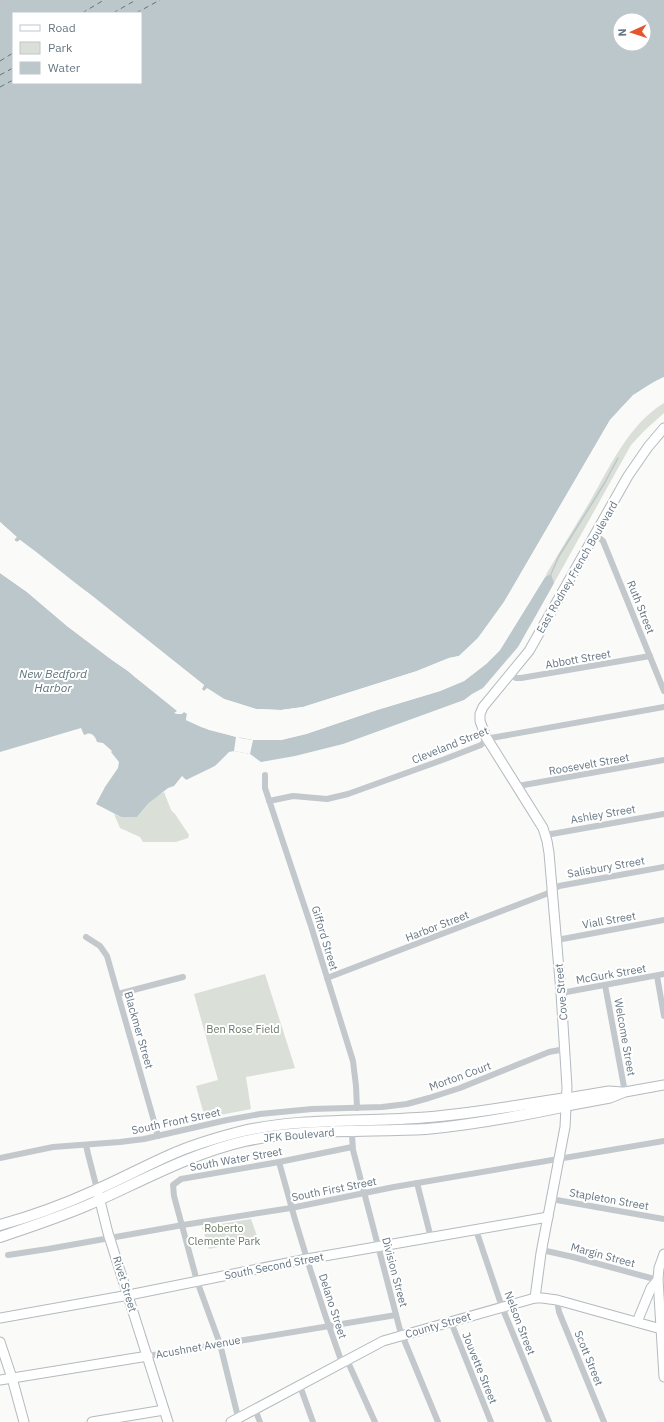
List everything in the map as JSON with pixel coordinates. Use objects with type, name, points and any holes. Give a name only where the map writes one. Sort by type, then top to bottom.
[{"type":"main road","name":"East Rodney French Boulevard","points":[[486,703],[531,647],[632,469],[664,428]]},
{"type":"main road","name":"Cove Street","points":[[486,703],[481,711],[480,721],[483,731],[538,819],[546,835],[553,890],[565,1049],[567,1102],[559,1159],[542,1250],[535,1298]]},
{"type":"main road","points":[[567,1102],[609,1091],[625,1092],[664,1085]]},
{"type":"main road","name":"JFK Boulevard","points":[[0,1237],[65,1214],[98,1194],[172,1154],[230,1134],[255,1128],[284,1124],[449,1116],[567,1102]]},
{"type":"main road","name":"JFK Boulevard","points":[[0,1226],[98,1194],[206,1152],[259,1138],[286,1134],[410,1130],[454,1126],[567,1102]]},
{"type":"main road","name":"Rivet Street","points":[[98,1194],[168,1422]]},
{"type":"main road","name":"South Second Street","points":[[0,1318],[129,1295],[307,1259],[548,1217]]},
{"type":"main road","points":[[664,1254],[659,1268],[658,1280],[664,1377]]},
{"type":"main road","points":[[637,1322],[651,1288],[658,1280]]},
{"type":"main road","name":"County Street","points":[[235,1420],[383,1341],[535,1298],[557,1300],[661,1329]]},
{"type":"main road","points":[[0,1342],[24,1422]]},
{"type":"main road","name":"Acushnet Avenue","points":[[0,1380],[148,1356]]},
{"type":"main road","points":[[92,1422],[164,1410]]},
{"type":"street","name":"Ruth Street","points":[[596,534],[603,541],[664,691]]},
{"type":"street","name":"Abbott Street","points":[[510,674],[516,678],[521,678],[650,656]]},
{"type":"street","name":"Cleveland Street","points":[[269,801],[293,796],[327,799],[348,794],[481,745],[487,739],[664,707]]},
{"type":"street","name":"Roosevelt Street","points":[[518,786],[664,760]]},
{"type":"street","name":"Gifford Street","points":[[265,775],[265,788],[311,926],[353,1061],[357,1108]]},
{"type":"street","name":"Ashley Street","points":[[546,835],[664,814]]},
{"type":"street","name":"Salisbury Street","points":[[553,890],[559,886],[664,867]]},
{"type":"street","name":"Harbor Street","points":[[327,978],[504,911],[553,890]]},
{"type":"street","name":"Viall Street","points":[[557,940],[664,920]]},
{"type":"street","name":"Blackmer Street","points":[[86,937],[100,946],[107,956],[158,1136]]},
{"type":"street","name":"McGurk Street","points":[[561,993],[664,974]]},
{"type":"street","points":[[657,976],[664,1016]]},
{"type":"street","points":[[118,994],[183,977]]},
{"type":"street","name":"Welcome Street","points":[[605,985],[625,1092]]},
{"type":"street","name":"Morton Court","points":[[357,1108],[394,1106],[429,1098],[465,1086],[549,1052],[565,1049]]},
{"type":"street","name":"South Front Street","points":[[0,1158],[53,1147],[132,1141],[260,1114],[296,1110],[357,1108]]},
{"type":"street","name":"Division Street","points":[[351,1121],[352,1147],[396,1315],[438,1422]]},
{"type":"street","name":"South First Street","points":[[8,1255],[291,1208],[417,1183],[664,1141]]},
{"type":"street","name":"Rivet Street","points":[[86,1145],[98,1194]]},
{"type":"street","name":"South Water Street","points":[[183,1225],[174,1196],[173,1185],[181,1179],[279,1162],[352,1147]]},
{"type":"street","name":"Delano Street","points":[[279,1162],[291,1208],[328,1326],[375,1422]]},
{"type":"street","points":[[417,1183],[431,1238]]},
{"type":"street","name":"Stapleton Street","points":[[552,1199],[664,1219]]},
{"type":"street","points":[[183,1225],[197,1281],[220,1344],[235,1420]]},
{"type":"street","name":"Nelson Street","points":[[476,1230],[502,1307],[548,1422]]},
{"type":"street","name":"Margin Street","points":[[542,1250],[658,1280]]},
{"type":"street","name":"Scott Street","points":[[557,1300],[559,1312],[604,1422]]},
{"type":"street","name":"Acushnet Avenue","points":[[148,1356],[396,1315]]},
{"type":"street","name":"Jouvette Street","points":[[451,1322],[491,1422]]},
{"type":"street","points":[[300,1386],[313,1422]]},
{"type":"street","points":[[255,1409],[260,1422]]},
{"type":"green space","points":[[664,403],[664,413],[631,445],[530,626],[531,600],[589,503],[612,461],[640,423],[651,412]]},
{"type":"green space","points":[[164,792],[171,810],[189,835],[188,838],[176,842],[143,842],[140,837],[120,828],[114,814],[121,817],[137,817],[153,800]]},
{"type":"green space","name":"Ben Rose Field","points":[[265,974],[295,1068],[246,1077],[251,1109],[205,1118],[196,1086],[218,1080],[194,994]]},
{"type":"green space","name":"Roberto Clemente Park","points":[[251,1219],[258,1239],[209,1249],[202,1227]]},
{"type":"water","points":[[0,0],[664,0],[664,377],[648,385],[634,396],[610,420],[504,602],[478,638],[459,656],[449,658],[417,671],[303,707],[281,710],[256,709],[224,699],[208,689],[204,691],[201,690],[204,685],[20,540],[17,542],[14,540],[16,537],[0,522]]},
{"type":"water","name":"New Bedford Harbor","points":[[0,573],[27,592],[67,626],[128,671],[178,711],[175,713],[184,711],[187,714],[186,720],[209,730],[253,740],[281,740],[306,734],[440,691],[464,681],[486,664],[500,650],[545,577],[551,574],[554,583],[518,647],[483,688],[464,700],[343,744],[295,756],[261,762],[250,754],[234,751],[226,759],[189,783],[182,776],[174,786],[168,788],[149,803],[137,817],[121,817],[96,804],[118,768],[119,762],[111,752],[112,751],[103,743],[97,742],[92,734],[89,733],[84,735],[81,728],[0,752]]},
{"type":"pier","points":[[664,377],[664,380],[655,383],[635,396],[612,421],[506,603],[480,639],[461,658],[449,660],[417,673],[304,709],[281,712],[255,711],[223,701],[208,691],[203,693],[200,690],[201,686],[89,595],[20,542],[17,544],[13,542],[12,540],[14,537],[0,525],[0,522],[17,537],[14,540],[17,542],[20,540],[35,551],[204,685],[202,689],[204,691],[207,688],[224,699],[256,709],[281,710],[303,707],[417,671],[449,658],[459,656],[478,638],[504,602],[610,420],[633,395]]},
{"type":"pier","points":[[0,571],[29,591],[113,659],[130,669],[136,676],[179,709],[179,712],[185,710],[189,713],[188,719],[209,728],[235,734],[240,738],[252,740],[252,738],[281,738],[306,732],[440,689],[463,679],[485,663],[499,649],[520,616],[541,578],[547,574],[500,650],[486,664],[464,681],[440,691],[306,734],[281,740],[253,740],[250,754],[234,751],[236,737],[201,727],[186,720],[187,714],[184,712],[182,714],[174,713],[177,711],[128,671],[67,626],[27,592],[0,573]]},
{"type":"pier","points":[[234,751],[228,760],[213,773],[197,783],[189,785],[182,776],[186,780],[215,766],[229,752]]},
{"type":"waterway","points":[[551,574],[559,556],[604,484],[618,458]]},
{"type":"ferry route","points":[[84,12],[104,0]]},
{"type":"ferry route","points":[[115,12],[136,0]]},
{"type":"ferry route","points":[[138,12],[160,0]]},
{"type":"ferry route","points":[[0,61],[12,54]]},
{"type":"ferry route","points":[[0,75],[12,69]]},
{"type":"ferry route","points":[[0,87],[12,81]]}]
